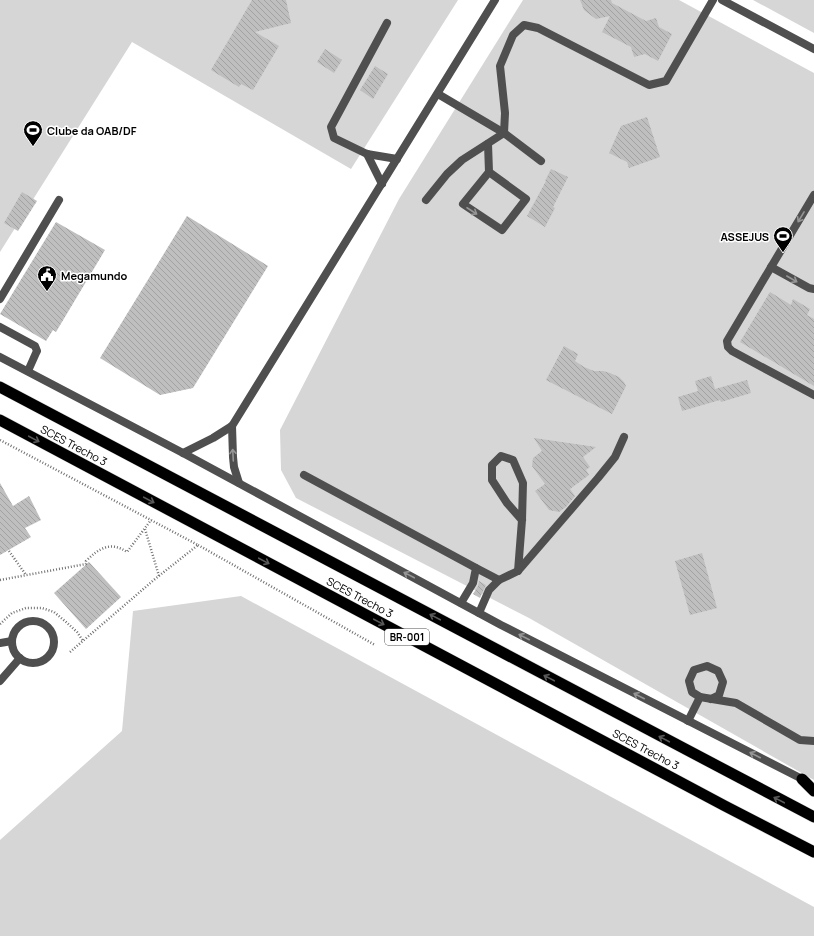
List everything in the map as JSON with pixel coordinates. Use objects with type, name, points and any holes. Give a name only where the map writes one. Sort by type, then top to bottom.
[{"type":"highway","name":"SCES Trecho 3","points":[[0,387],[814,817]]},
{"type":"highway","name":"SCES Trecho 3","points":[[0,420],[814,852]]},
{"type":"highway","points":[[802,779],[814,791]]},
{"type":"street","points":[[182,453],[214,438],[232,426],[495,0]]},
{"type":"street","points":[[504,133],[505,113],[500,66],[513,35],[524,25],[538,28],[649,85],[666,81],[713,0]]},
{"type":"street","points":[[722,0],[814,49]]},
{"type":"street","points":[[387,22],[331,127],[334,138],[367,154],[397,160]]},
{"type":"street","points":[[438,94],[504,133],[541,161]]},
{"type":"street","points":[[426,200],[447,174],[462,160],[504,133]]},
{"type":"street","points":[[488,144],[489,172],[463,204],[502,230],[526,199],[489,172]]},
{"type":"street","points":[[367,154],[382,184]]},
{"type":"street","points":[[814,195],[727,341],[728,347],[732,352],[814,395]]},
{"type":"street","points":[[0,299],[59,200]]},
{"type":"street","points":[[771,267],[809,288],[814,289]]},
{"type":"street","points":[[0,327],[35,346],[36,353],[28,371]]},
{"type":"street","points":[[0,357],[239,483],[479,613],[814,785]]},
{"type":"street","points":[[232,426],[234,467],[239,483]]},
{"type":"street","points":[[479,613],[489,590],[499,580],[518,571],[615,457],[624,437]]},
{"type":"street","points":[[518,571],[522,520],[523,483],[514,460],[501,456],[492,465],[492,480],[507,503],[522,520]]},
{"type":"street","points":[[304,475],[499,580]]},
{"type":"street","points":[[461,603],[473,582],[476,568]]},
{"type":"street","points":[[32,620],[42,622],[50,628],[54,638],[54,648],[49,657],[40,662],[30,663],[20,658],[14,651],[12,641],[18,627],[32,620]]},
{"type":"street","points":[[0,644],[12,641]]},
{"type":"street","points":[[0,681],[20,658]]},
{"type":"street","points":[[711,699],[719,695],[723,682],[718,671],[708,666],[694,670],[689,681],[692,692],[700,697],[711,699],[736,703],[800,740],[814,741]]},
{"type":"street","points":[[688,721],[700,697]]},
{"type":"path","points":[[0,440],[198,545],[375,645]]},
{"type":"path","points":[[0,580],[86,564],[86,561],[94,553],[106,547],[120,547],[127,552],[151,520]]},
{"type":"path","points":[[145,528],[159,576]]},
{"type":"path","points":[[70,652],[159,576],[198,545]]},
{"type":"path","points":[[9,551],[26,575]]},
{"type":"path","points":[[0,624],[12,613],[26,608],[42,608],[54,612],[77,632],[83,641]]},
{"type":"shaded area","points":[[0,0],[458,0],[351,169],[132,42],[0,252]]},
{"type":"shaded area","points":[[523,0],[679,0],[814,73],[814,780],[529,618],[296,498],[281,470],[280,430],[399,199]]},
{"type":"shaded area","points":[[753,0],[814,0],[814,33]]},
{"type":"shaded area","points":[[241,596],[814,907],[814,936],[0,936],[0,840],[122,731],[133,611]]},
{"type":"building","points":[[252,0],[286,0],[291,23],[255,32],[279,46],[253,90],[241,84],[239,87],[211,70]]},
{"type":"building","points":[[580,0],[611,0],[612,3],[646,21],[656,18],[659,27],[672,34],[658,61],[645,54],[634,57],[631,47],[602,32],[610,16],[596,19],[584,10]]},
{"type":"building","points":[[325,49],[342,60],[334,73],[317,62]]},
{"type":"building","points":[[375,66],[388,74],[373,99],[360,90]]},
{"type":"building","points":[[647,117],[660,157],[629,168],[627,162],[609,153],[621,126]]},
{"type":"building","points":[[551,169],[568,177],[545,227],[527,216]]},
{"type":"building","points":[[22,192],[37,201],[18,231],[4,223]]},
{"type":"building","points":[[187,216],[268,266],[193,388],[160,395],[100,358]]},
{"type":"building","name":"Megamundo","points":[[56,222],[105,250],[56,332],[53,330],[46,341],[0,314]]},
{"type":"building","points":[[770,292],[791,305],[793,299],[810,309],[807,315],[814,319],[814,386],[740,342]]},
{"type":"building","points":[[564,346],[578,354],[575,361],[584,367],[594,371],[610,373],[619,377],[624,382],[626,386],[612,414],[546,380]]},
{"type":"building","points":[[711,376],[715,389],[747,380],[751,393],[682,411],[678,397],[698,391],[695,381]]},
{"type":"building","points":[[534,438],[596,447],[583,457],[590,467],[586,470],[589,475],[570,489],[575,496],[566,507],[559,512],[549,510],[535,491],[545,484],[532,466],[533,458],[542,451]]},
{"type":"building","points":[[0,483],[13,506],[29,496],[41,520],[25,528],[31,537],[0,555]]},
{"type":"building","points":[[702,553],[717,608],[690,615],[675,561]]},
{"type":"building","points":[[89,562],[121,597],[86,629],[54,593]]},
{"type":"building","points":[[479,581],[486,585],[480,598],[473,594]]},
{"type":"place","name":"Clube da OAB/DF","points":[[33,147]]},
{"type":"place","name":"ASSEJUS","points":[[783,253]]},
{"type":"place","name":"Megamundo","points":[[47,292]]}]
